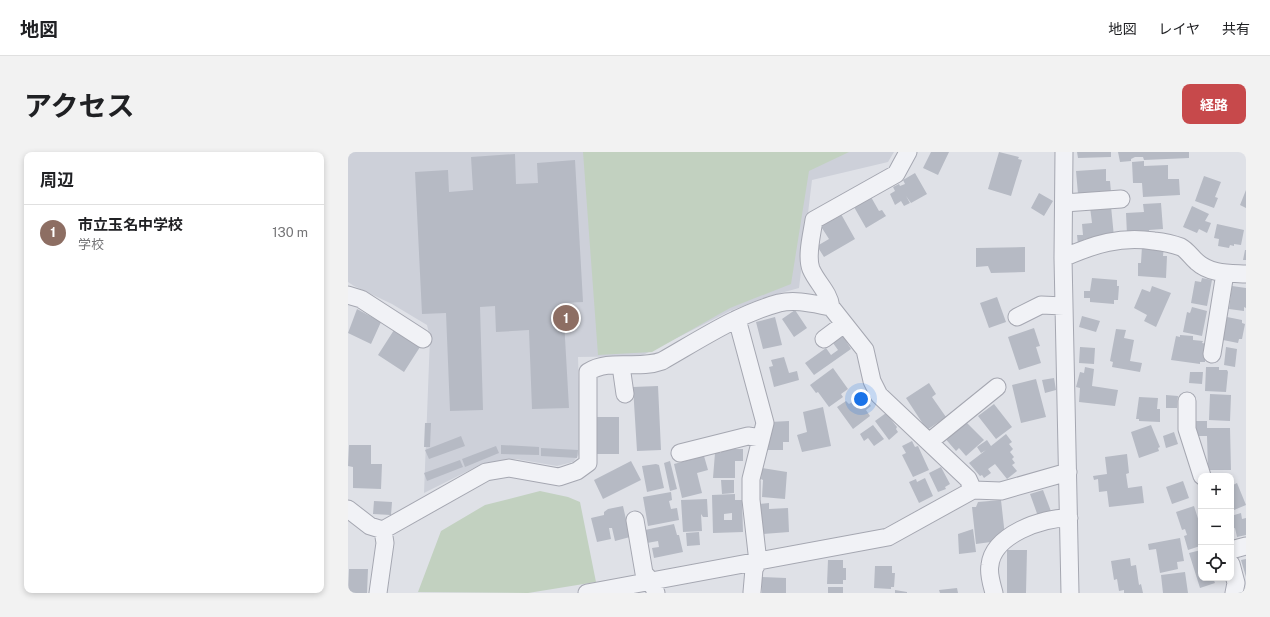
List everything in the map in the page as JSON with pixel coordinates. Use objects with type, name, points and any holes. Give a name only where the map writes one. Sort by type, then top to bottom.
[{"type":"street","points":[[908,152],[896,174],[814,220],[810,258],[811,268],[830,300],[831,307],[865,350],[872,381],[879,395],[968,479],[973,490]]},
{"type":"street","points":[[1064,152],[1063,258],[1070,593]]},
{"type":"street","points":[[1064,203],[1121,199]]},
{"type":"street","points":[[1063,258],[1088,247],[1107,242],[1136,238],[1182,248],[1203,266],[1225,273],[1246,274]]},
{"type":"street","points":[[1212,354],[1225,273]]},
{"type":"street","points":[[348,295],[361,299],[423,338]]},
{"type":"street","points":[[348,509],[370,526],[383,530],[486,472],[509,468],[559,477],[577,471],[588,464],[588,372],[598,366],[651,365],[662,361],[737,319],[780,303],[802,302],[831,307]]},
{"type":"street","points":[[1017,317],[1041,305],[1064,306]]},
{"type":"street","points":[[737,319],[764,423],[751,479],[751,500],[758,562],[754,569],[752,592]]},
{"type":"street","points":[[824,339],[844,324]]},
{"type":"street","points":[[622,366],[625,394]]},
{"type":"street","points":[[929,442],[997,387]]},
{"type":"street","points":[[1188,401],[1187,429],[1201,473]]},
{"type":"street","points":[[680,453],[748,436],[761,438]]},
{"type":"street","points":[[587,593],[653,587],[758,562],[888,537],[973,490],[1001,491],[1068,472]]},
{"type":"street","points":[[994,593],[989,566],[997,546],[1006,538],[1023,529],[1060,518],[1069,518]]},
{"type":"street","points":[[635,520],[644,573],[653,587]]},
{"type":"street","points":[[378,593],[385,543],[383,530]]},
{"type":"street","points":[[1234,549],[1246,546]]},
{"type":"street","points":[[1234,575],[1236,583],[1234,593]]},
{"type":"shaded area","points":[[348,152],[894,152],[888,162],[812,180],[799,288],[766,297],[730,311],[641,356],[578,357],[581,452],[573,462],[557,466],[516,459],[484,463],[424,493],[430,337],[427,325],[392,304],[348,282]]},
{"type":"green space","points":[[583,152],[849,152],[809,171],[791,284],[730,308],[652,352],[598,355]]},
{"type":"green space","points":[[540,491],[568,497],[580,502],[596,582],[528,593],[418,592],[441,531],[485,505]]},
{"type":"building","points":[[931,152],[949,152],[938,175],[923,168]]},
{"type":"building","points":[[999,152],[1019,157],[1018,159],[1022,160],[1011,196],[988,189]]},
{"type":"building","points":[[1077,152],[1111,152],[1111,157],[1078,158]]},
{"type":"building","points":[[1118,152],[1189,152],[1189,158],[1144,160],[1143,157],[1135,157],[1131,159],[1131,161],[1120,162]]},
{"type":"building","points":[[515,154],[516,184],[538,183],[537,163],[575,160],[583,302],[563,303],[569,408],[532,409],[529,330],[496,332],[495,306],[480,307],[483,410],[450,411],[446,313],[422,314],[415,172],[448,170],[449,192],[473,190],[471,157]]},
{"type":"building","points":[[1144,161],[1144,166],[1168,165],[1168,179],[1179,179],[1180,195],[1143,197],[1142,183],[1133,183],[1132,162]]},
{"type":"building","points":[[1106,169],[1106,181],[1110,181],[1111,192],[1078,194],[1076,171]]},
{"type":"building","points":[[915,173],[927,194],[911,203],[906,196],[910,203],[904,206],[901,201],[895,205],[890,194],[895,191],[893,187],[899,184],[900,186],[905,184],[903,180]]},
{"type":"building","points":[[1204,176],[1221,182],[1215,197],[1218,198],[1214,208],[1195,201]]},
{"type":"building","points":[[1246,190],[1246,208],[1240,205]]},
{"type":"building","points":[[1039,193],[1053,201],[1044,216],[1031,208]]},
{"type":"building","points":[[871,197],[879,211],[882,210],[886,216],[866,228],[854,207]]},
{"type":"building","points":[[1161,203],[1163,229],[1149,230],[1149,233],[1127,235],[1126,213],[1144,212],[1143,204]]},
{"type":"building","points":[[1111,206],[1114,237],[1084,239],[1084,244],[1078,245],[1077,235],[1083,235],[1082,224],[1092,223],[1090,207]]},
{"type":"building","points":[[1192,206],[1209,214],[1205,221],[1211,223],[1207,233],[1199,229],[1197,233],[1183,227]]},
{"type":"building","points":[[841,214],[855,239],[824,257],[817,246],[829,239],[820,225]]},
{"type":"building","points":[[1217,224],[1244,230],[1241,245],[1230,245],[1229,248],[1218,246],[1219,239],[1214,238]]},
{"type":"building","points":[[1142,246],[1164,246],[1163,256],[1167,256],[1166,278],[1138,276],[1138,263],[1141,263]]},
{"type":"building","points":[[1025,247],[1025,272],[991,273],[988,266],[976,267],[976,248]]},
{"type":"building","points":[[1245,250],[1246,260],[1243,260]]},
{"type":"building","points":[[1092,278],[1117,280],[1117,286],[1119,286],[1118,300],[1114,300],[1114,304],[1090,302],[1090,298],[1084,298],[1084,291],[1090,291]]},
{"type":"building","points":[[1202,278],[1212,280],[1207,306],[1191,303],[1195,281],[1201,282]]},
{"type":"building","points":[[1152,286],[1171,293],[1156,327],[1144,321],[1147,315],[1134,308],[1142,289],[1150,292]]},
{"type":"building","points":[[1232,286],[1246,288],[1246,308],[1244,307],[1244,311],[1229,309]]},
{"type":"building","points":[[997,297],[1006,322],[989,328],[980,303]]},
{"type":"building","points":[[1192,307],[1207,311],[1202,336],[1183,332],[1187,312],[1190,313]]},
{"type":"building","points":[[357,309],[381,322],[371,344],[348,333]]},
{"type":"building","points":[[795,310],[807,328],[794,337],[782,319]]},
{"type":"building","points":[[1082,316],[1100,321],[1096,332],[1079,327]]},
{"type":"building","points":[[775,317],[782,345],[763,349],[756,322]]},
{"type":"building","points":[[1227,317],[1242,320],[1242,323],[1245,324],[1242,339],[1239,339],[1238,343],[1223,340]]},
{"type":"building","points":[[1034,328],[1040,346],[1036,347],[1041,363],[1019,370],[1008,337]]},
{"type":"building","points":[[1116,329],[1126,330],[1124,338],[1134,340],[1130,361],[1142,363],[1140,372],[1112,367],[1113,362],[1110,361]]},
{"type":"building","points":[[394,330],[420,347],[404,372],[378,355]]},
{"type":"building","points":[[1180,335],[1193,336],[1193,340],[1203,341],[1202,343],[1207,344],[1205,362],[1200,362],[1200,364],[1171,360],[1176,336],[1180,337]]},
{"type":"building","points":[[843,336],[851,349],[814,375],[805,363],[826,348],[831,355],[838,350],[833,343]]},
{"type":"building","points":[[1080,347],[1095,348],[1094,364],[1079,363]]},
{"type":"building","points":[[1226,347],[1237,349],[1235,367],[1224,365]]},
{"type":"building","points":[[784,357],[789,373],[797,371],[799,380],[774,387],[769,367],[773,366],[771,360]]},
{"type":"building","points":[[1085,367],[1094,369],[1092,386],[1118,390],[1115,406],[1079,402],[1080,388],[1076,387],[1080,372],[1084,373]]},
{"type":"building","points":[[1206,367],[1219,367],[1219,370],[1227,370],[1226,392],[1205,391]]},
{"type":"building","points":[[833,368],[848,389],[841,394],[843,397],[829,407],[818,392],[816,393],[810,385]]},
{"type":"building","points":[[1190,372],[1203,372],[1202,384],[1189,383]]},
{"type":"building","points":[[1054,378],[1056,390],[1045,393],[1042,380]]},
{"type":"building","points":[[1036,379],[1046,417],[1021,423],[1012,385]]},
{"type":"building","points":[[929,383],[936,394],[932,397],[946,417],[927,430],[906,398]]},
{"type":"building","points":[[658,386],[661,450],[637,451],[633,387]]},
{"type":"building","points":[[1210,394],[1231,395],[1230,421],[1209,420]]},
{"type":"building","points":[[1166,395],[1178,396],[1177,408],[1166,408]]},
{"type":"building","points":[[1139,397],[1158,398],[1157,409],[1160,409],[1160,422],[1139,421],[1139,419],[1136,419]]},
{"type":"building","points":[[865,398],[871,406],[866,410],[870,416],[853,429],[837,407],[846,401],[849,404],[855,400],[858,404]]},
{"type":"building","points":[[994,404],[1012,427],[996,439],[978,416]]},
{"type":"building","points":[[823,407],[831,446],[802,452],[797,435],[807,432],[803,412]]},
{"type":"building","points":[[886,413],[897,427],[896,429],[898,432],[889,440],[875,421]]},
{"type":"building","points":[[596,417],[619,417],[619,454],[596,454]]},
{"type":"building","points":[[963,419],[984,440],[966,456],[959,448],[956,451],[943,436]]},
{"type":"building","points":[[789,421],[789,442],[783,442],[783,450],[768,450],[770,422]]},
{"type":"building","points":[[1195,421],[1207,421],[1207,428],[1230,428],[1231,470],[1208,470],[1207,436],[1195,436]]},
{"type":"building","points":[[425,423],[431,423],[430,447],[424,447]]},
{"type":"building","points":[[873,425],[884,439],[874,446],[868,438],[864,441],[860,434]]},
{"type":"building","points":[[1151,425],[1160,447],[1158,448],[1159,451],[1139,458],[1131,432]]},
{"type":"building","points":[[1174,432],[1178,444],[1166,448],[1163,436]]},
{"type":"building","points":[[1006,434],[1012,442],[1009,444],[1013,449],[1010,452],[1014,457],[1012,459],[1015,463],[1012,465],[1017,471],[1007,479],[995,464],[988,469],[991,473],[984,478],[982,475],[980,476],[969,463],[986,450],[981,453],[977,447],[987,440],[991,446]]},
{"type":"building","points":[[461,436],[465,446],[429,459],[425,450]]},
{"type":"building","points":[[912,441],[915,447],[918,446],[929,470],[913,477],[902,455],[906,453],[902,446]]},
{"type":"building","points":[[349,445],[371,445],[371,464],[382,464],[381,489],[353,488],[353,467],[348,466]]},
{"type":"building","points":[[501,445],[539,447],[539,455],[501,454]]},
{"type":"building","points":[[496,446],[499,453],[465,467],[462,459]]},
{"type":"building","points":[[541,448],[578,450],[577,458],[541,456]]},
{"type":"building","points":[[743,449],[743,461],[735,461],[735,478],[713,478],[715,453],[721,453],[721,450]]},
{"type":"building","points":[[1127,454],[1129,473],[1126,474],[1128,488],[1142,486],[1144,503],[1109,507],[1107,491],[1099,492],[1098,479],[1094,480],[1093,476],[1107,474],[1105,457]]},
{"type":"building","points":[[704,456],[708,470],[697,473],[702,493],[682,498],[674,464]]},
{"type":"building","points":[[460,460],[463,467],[427,481],[424,473]]},
{"type":"building","points":[[631,461],[641,480],[603,499],[594,480]]},
{"type":"building","points":[[670,461],[677,489],[670,491],[664,463]]},
{"type":"building","points":[[659,465],[664,488],[647,492],[642,466]]},
{"type":"building","points":[[941,467],[950,484],[945,487],[946,489],[938,492],[929,473]]},
{"type":"building","points":[[762,468],[787,472],[785,499],[762,497]]},
{"type":"building","points":[[925,478],[933,496],[919,503],[909,482],[916,479],[917,482]]},
{"type":"building","points":[[721,480],[734,480],[734,493],[722,494]]},
{"type":"building","points":[[1183,481],[1189,498],[1172,504],[1166,487]]},
{"type":"building","points":[[1237,483],[1246,505],[1234,510],[1234,509],[1234,484]]},
{"type":"building","points":[[1043,490],[1052,514],[1039,519],[1030,494]]},
{"type":"building","points":[[671,492],[672,500],[669,501],[671,509],[677,508],[679,520],[648,526],[643,497]]},
{"type":"building","points":[[735,494],[735,500],[742,500],[743,532],[713,533],[712,495]],"holes":[[[732,513],[732,520],[724,520],[724,514]]]},
{"type":"building","points":[[707,499],[708,517],[703,517],[701,514],[702,531],[683,532],[681,500]]},
{"type":"building","points":[[1001,500],[1005,536],[998,541],[976,544],[972,507],[976,507],[978,502]]},
{"type":"building","points":[[374,501],[392,502],[391,515],[373,514]]},
{"type":"building","points":[[769,503],[769,509],[788,508],[789,532],[763,534],[759,504]]},
{"type":"building","points":[[623,506],[630,537],[615,541],[612,528],[609,528],[611,539],[597,542],[591,518],[604,515],[604,512],[608,509]]},
{"type":"building","points":[[1194,506],[1198,519],[1198,547],[1188,550],[1184,536],[1187,535],[1185,529],[1182,530],[1176,512]]},
{"type":"building","points":[[1241,513],[1242,519],[1246,518],[1246,535],[1237,537],[1234,528],[1234,515]]},
{"type":"building","points":[[674,524],[677,535],[679,535],[683,552],[654,558],[652,548],[659,547],[658,541],[647,543],[645,530]]},
{"type":"building","points":[[973,529],[976,552],[959,554],[958,534]]},
{"type":"building","points":[[699,532],[700,545],[687,546],[686,533]]},
{"type":"building","points":[[1180,538],[1184,561],[1177,562],[1178,569],[1160,573],[1156,549],[1149,550],[1148,544]]},
{"type":"building","points":[[1007,550],[1027,550],[1026,593],[1007,593]]},
{"type":"building","points":[[1198,551],[1198,581],[1214,581],[1215,583],[1200,588],[1189,553]]},
{"type":"building","points":[[1130,558],[1131,566],[1136,565],[1139,585],[1141,584],[1143,593],[1124,593],[1124,590],[1119,591],[1117,579],[1114,580],[1111,561]]},
{"type":"building","points":[[1246,559],[1246,577],[1241,560]]},
{"type":"building","points":[[828,560],[843,560],[843,568],[846,568],[846,580],[843,580],[843,584],[827,584]]},
{"type":"building","points":[[875,566],[892,566],[892,573],[895,573],[894,587],[891,587],[891,589],[874,588]]},
{"type":"building","points":[[349,569],[368,569],[367,593],[348,593]]},
{"type":"building","points":[[1185,572],[1188,593],[1163,593],[1161,575]]},
{"type":"building","points":[[762,577],[786,578],[786,593],[762,593]]},
{"type":"building","points":[[828,587],[843,587],[843,593],[828,593]]},
{"type":"building","points":[[957,588],[958,593],[940,593],[939,590]]},
{"type":"building","points":[[895,590],[907,592],[907,593],[895,593]]},
{"type":"place","name":"市立玉名中学校","points":[[566,318]]}]
